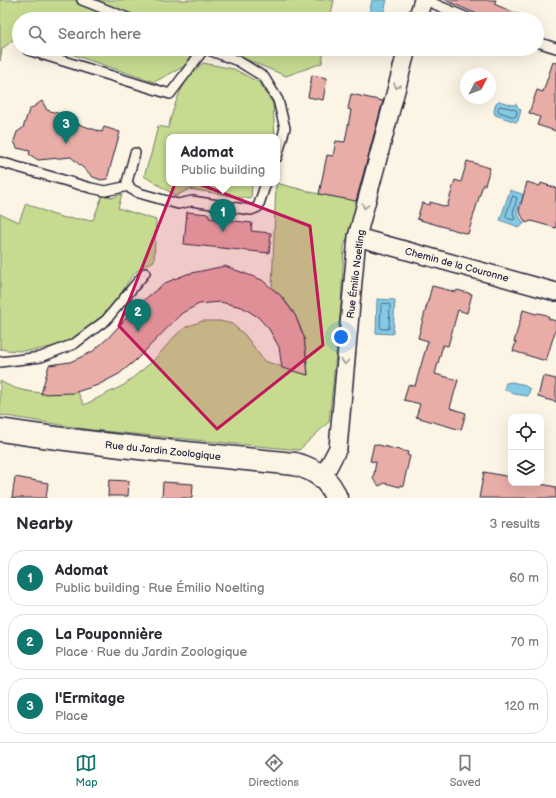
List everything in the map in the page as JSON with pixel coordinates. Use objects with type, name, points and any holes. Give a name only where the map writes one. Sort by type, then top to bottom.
[{"type":"main road","name":"Rue du Jardin Zoologique","points":[[0,430],[172,452],[295,464],[308,468],[323,477]]},
{"type":"main road","points":[[323,477],[332,489],[336,498]]},
{"type":"street","points":[[420,12],[424,0]]},
{"type":"street","name":"Rue Émilio Noelting","points":[[323,477],[338,448],[357,237],[406,56]]},
{"type":"street","name":"Chemin de la Couronne","points":[[357,237],[556,292]]},
{"type":"lane","points":[[82,0],[112,12]]},
{"type":"lane","points":[[424,0],[453,12]]},
{"type":"lane","points":[[544,44],[556,48]]},
{"type":"lane","points":[[47,56],[170,94],[200,56]]},
{"type":"lane","points":[[224,56],[238,61],[264,77],[278,100],[285,128],[280,146]]},
{"type":"lane","points":[[128,186],[127,182],[135,153]]},
{"type":"lane","points":[[1,164],[105,191],[128,186],[138,193],[178,204],[192,201],[251,210],[258,207],[265,186]]},
{"type":"lane","points":[[0,362],[40,357],[74,344],[106,320],[145,273]]},
{"type":"highlighted area","points":[[178,176],[310,226],[323,345],[217,429],[119,326]]},
{"type":"green space","points":[[0,0],[334,0],[331,12],[12,12],[12,41],[2,49],[0,61]]},
{"type":"green space","points":[[77,56],[190,56],[187,65],[154,82]]},
{"type":"green space","points":[[238,56],[323,56],[322,63],[286,76]]},
{"type":"green space","points":[[203,63],[234,69],[260,83],[273,104],[275,134],[166,134],[166,186],[252,186],[251,199],[189,189],[176,196],[144,176],[158,126],[168,128],[179,94],[190,76]]},
{"type":"green space","points":[[280,184],[319,194],[360,201],[344,247],[341,305],[329,422],[299,450],[92,430],[0,415],[0,381],[10,386],[28,391],[47,393],[77,391],[84,405],[124,385],[153,361],[176,335],[186,327],[202,321],[220,321],[232,324],[245,335],[264,361],[308,375],[306,350],[296,316],[290,306],[272,288],[276,186],[280,186]]},
{"type":"green space","points":[[103,194],[107,194],[112,198],[122,194],[118,208],[156,220],[154,261],[141,267],[134,273],[118,299],[104,316],[79,335],[49,347],[33,350],[17,351],[0,349],[0,214],[19,222],[26,203],[51,214],[65,218],[93,220]]},
{"type":"water","points":[[372,0],[387,0],[384,12],[369,12]]},
{"type":"water","points":[[499,101],[517,105],[521,110],[518,121],[516,122],[495,115],[494,111],[496,103]]},
{"type":"water","points":[[510,190],[522,194],[523,197],[517,213],[524,224],[518,228],[500,220]]},
{"type":"water","points":[[377,299],[395,300],[393,334],[376,333]]},
{"type":"water","points":[[511,382],[522,384],[530,389],[528,396],[514,394],[504,389],[506,383]]},
{"type":"building","points":[[445,0],[496,0],[494,4],[513,12],[472,12]]},
{"type":"building","points":[[553,62],[556,63],[556,131],[537,125],[540,117],[529,113],[537,90],[543,92]]},
{"type":"building","points":[[312,75],[327,78],[323,100],[308,97]]},
{"type":"building","points":[[351,94],[383,101],[356,201],[319,194],[327,155],[333,156],[336,141],[345,142],[351,110],[348,109]]},
{"type":"building","points":[[42,101],[47,110],[64,115],[63,119],[102,132],[104,127],[120,132],[107,179],[101,180],[93,177],[71,157],[38,160],[29,154],[30,151],[17,148],[14,141],[17,132],[23,128],[29,110]]},
{"type":"building","points":[[467,161],[490,168],[485,185],[483,184],[468,234],[417,219],[422,203],[430,205],[430,202],[447,207],[455,180],[461,182]]},
{"type":"building","points":[[527,182],[540,186],[541,183],[556,188],[556,228],[531,221],[526,223],[519,211]]},
{"type":"building","points":[[187,212],[209,214],[209,218],[252,223],[251,231],[271,233],[269,253],[184,244]]},
{"type":"building","points":[[225,266],[262,280],[281,296],[295,315],[304,337],[308,375],[282,368],[279,347],[269,329],[258,317],[242,307],[220,302],[199,304],[182,313],[136,360],[119,374],[98,385],[73,393],[41,394],[49,365],[70,362],[92,352],[108,338],[140,303],[165,283],[187,274]]},
{"type":"building","points":[[432,286],[472,294],[467,313],[458,310],[448,346],[443,345],[435,374],[458,380],[450,408],[466,413],[461,430],[416,417],[420,404],[404,400],[408,385],[415,386],[428,341],[418,338]]},
{"type":"building","points":[[523,310],[536,314],[547,315],[549,319],[556,321],[556,328],[546,361],[513,351]]},
{"type":"building","points":[[543,376],[556,379],[556,402],[538,397]]},
{"type":"building","points":[[374,444],[408,452],[407,455],[410,456],[403,486],[400,485],[400,487],[385,483],[379,486],[373,479],[376,462],[370,461]]},
{"type":"building","points":[[484,472],[508,476],[508,486],[544,486],[544,485],[556,487],[556,498],[479,498]]},
{"type":"building","points":[[15,477],[48,483],[46,498],[12,498]]},
{"type":"building","points":[[109,480],[129,481],[128,496],[108,496]]},
{"type":"building","points":[[163,482],[193,484],[192,498],[162,498]]},
{"type":"place","name":"l'Ermitage","points":[[66,144]]},
{"type":"place","name":"Adomat","points":[[223,232]]},
{"type":"place","name":"La Pouponnière","points":[[138,332]]}]
